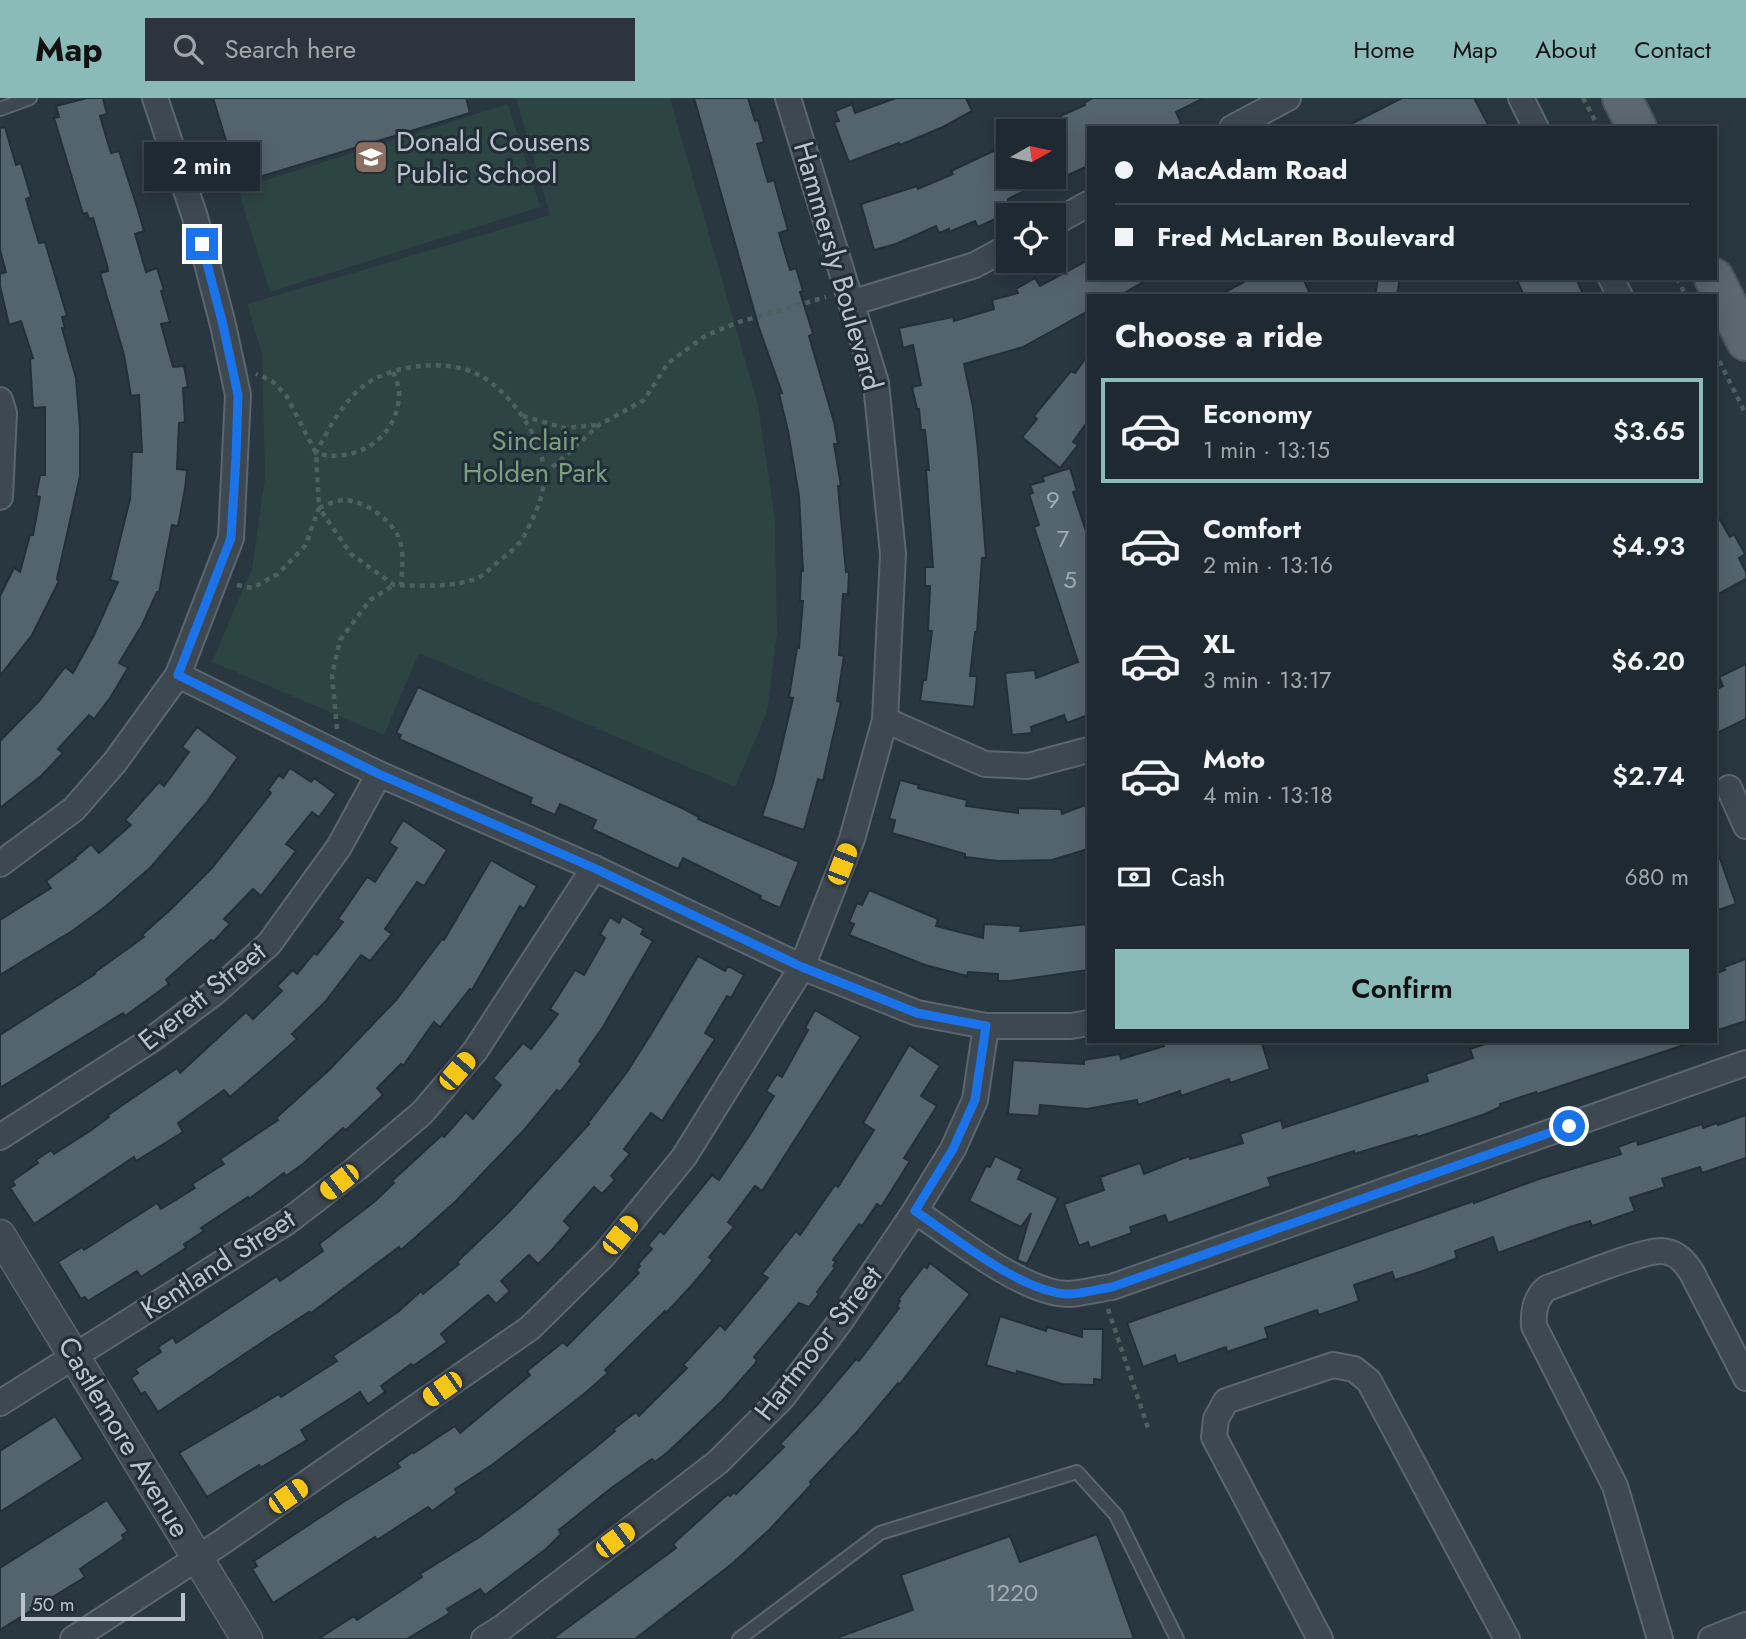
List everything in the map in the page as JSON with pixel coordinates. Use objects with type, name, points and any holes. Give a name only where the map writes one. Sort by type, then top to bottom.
[{"type":"main road","points":[[1622,98],[1636,126]]},
{"type":"main road","points":[[1715,280],[1746,341]]},
{"type":"street","points":[[0,864],[74,809],[114,762],[178,675],[231,538],[238,395],[195,217],[155,98]]},
{"type":"street","name":"Hammersly Boulevard","points":[[73,1639],[198,1558],[530,1328],[604,1255],[684,1157],[802,967],[852,839],[885,720],[894,554],[876,383],[788,98]]},
{"type":"street","points":[[1236,126],[1288,98]]},
{"type":"street","points":[[1521,98],[1535,126]]},
{"type":"street","points":[[1066,216],[1087,205]]},
{"type":"street","points":[[849,297],[975,265],[996,254]]},
{"type":"street","points":[[0,400],[4,413],[0,497]]},
{"type":"street","points":[[178,675],[379,774],[594,868],[802,967],[917,1013],[986,1026],[1071,1026],[1087,1023]]},
{"type":"street","points":[[885,720],[985,764],[1028,766],[1087,750]]},
{"type":"street","name":"Everett Street","points":[[0,1137],[151,1040],[214,993],[269,944],[339,847],[379,774]]},
{"type":"street","points":[[1730,787],[1746,826]]},
{"type":"street","name":"Kentland Street","points":[[0,1403],[287,1222],[422,1112],[475,1051],[594,868]]},
{"type":"street","name":"Hartmoor Street","points":[[484,1639],[708,1470],[782,1398],[840,1322],[953,1149],[975,1100],[986,1026]]},
{"type":"street","points":[[915,1211],[1010,1274],[1042,1290],[1069,1294],[1101,1289],[1746,1063]]},
{"type":"street","name":"Castlemore Avenue","points":[[0,1235],[247,1639]]},
{"type":"street","points":[[1660,1639],[1615,1486],[1534,1326],[1533,1314],[1539,1294],[1547,1288],[1654,1251],[1673,1254],[1680,1258],[1692,1273],[1746,1378]]},
{"type":"street","points":[[1320,1639],[1214,1437],[1216,1419],[1226,1401],[1333,1365],[1354,1368],[1369,1381],[1507,1639]]},
{"type":"street","points":[[1711,1639],[1746,1625]]},
{"type":"lane","points":[[0,108],[30,98]]},
{"type":"lane","points":[[739,1639],[880,1533],[1077,1472],[1116,1515],[1177,1639]]},
{"type":"path","points":[[1583,98],[1598,126]]},
{"type":"path","points":[[545,474],[599,425],[643,400],[668,363],[705,336],[736,323],[849,297]]},
{"type":"path","points":[[1717,356],[1746,415]]},
{"type":"path","points":[[214,581],[252,588],[278,574],[305,546],[319,508],[316,453],[286,395],[272,381],[230,361]]},
{"type":"path","points":[[316,453],[332,421],[362,387],[406,368],[437,365],[477,374],[512,401],[533,432],[545,474],[541,503],[521,544],[479,577],[442,586],[394,585],[369,600],[340,640],[332,675],[340,754]]},
{"type":"path","points":[[316,453],[325,456],[356,455],[386,432],[398,409],[399,390],[393,372]]},
{"type":"path","points":[[523,416],[564,428],[599,425]]},
{"type":"path","points":[[319,508],[345,500],[365,505],[385,519],[397,536],[403,556],[401,585]]},
{"type":"path","points":[[319,508],[351,554],[394,585]]},
{"type":"path","points":[[1101,1289],[1148,1428]]},
{"type":"green space","name":"Sinclair Holden Park","points":[[516,98],[670,98],[758,405],[775,520],[777,634],[767,712],[735,787],[419,653],[384,735],[212,662],[252,568],[265,478],[262,354],[247,304],[550,215]]},
{"type":"green space","points":[[508,104],[540,207],[270,292],[238,189]]},
{"type":"building","points":[[87,98],[103,98],[107,114],[100,116],[111,153],[119,151],[144,231],[135,234],[146,272],[157,268],[164,290],[161,291],[170,322],[161,324],[173,367],[184,366],[188,387],[183,388],[185,422],[179,423],[177,469],[187,470],[185,489],[178,526],[172,525],[159,593],[157,592],[142,625],[119,663],[128,668],[94,719],[89,715],[58,749],[63,753],[41,776],[0,808],[0,741],[40,700],[65,667],[73,673],[118,582],[110,580],[130,499],[132,452],[142,452],[139,395],[131,396],[124,355],[100,273],[108,271],[107,265],[93,218],[89,219],[87,213],[83,214],[54,118],[59,117],[56,106]]},
{"type":"building","points":[[213,98],[466,98],[470,113],[239,183]]},
{"type":"building","points":[[694,98],[748,98],[755,121],[758,120],[764,142],[757,144],[768,182],[774,180],[788,230],[779,233],[790,270],[796,268],[803,291],[800,292],[813,334],[809,336],[838,444],[834,444],[841,486],[838,486],[846,572],[849,572],[848,594],[843,594],[839,655],[844,656],[837,701],[841,702],[823,781],[818,779],[804,830],[762,816],[773,783],[793,698],[789,697],[799,648],[803,571],[799,496],[779,394],[782,393],[759,328]]},
{"type":"building","points":[[896,98],[966,98],[972,111],[900,145],[899,143],[849,162],[834,122],[839,121],[835,111],[852,104],[855,113]]},
{"type":"building","points":[[1093,98],[1204,98],[1176,112],[1181,123],[1176,126],[1087,126],[1087,166],[1066,176],[1066,119],[1054,119],[1085,105],[1084,103]]},
{"type":"building","points":[[1402,98],[1474,98],[1489,126],[1347,126]]},
{"type":"building","points":[[5,127],[16,165],[21,163],[31,197],[26,199],[39,243],[45,242],[67,316],[62,317],[65,328],[62,328],[76,378],[80,476],[57,579],[59,581],[32,635],[0,676],[0,596],[14,568],[20,572],[30,535],[33,535],[40,497],[36,496],[40,475],[45,475],[45,407],[33,408],[30,359],[33,358],[21,321],[9,325],[0,286],[0,274],[6,272],[0,250],[0,128]]},
{"type":"building","points":[[996,150],[996,189],[1028,189],[1008,199],[1008,203],[996,203],[996,219],[978,227],[975,221],[949,232],[949,229],[939,233],[936,226],[896,244],[874,250],[861,204],[917,186],[918,189],[953,174],[951,171]]},
{"type":"building","points":[[1087,261],[1087,280],[1147,280],[1122,294],[1087,294],[1087,312],[1023,347],[964,364],[978,450],[986,558],[982,558],[977,632],[970,676],[977,676],[974,707],[920,701],[923,680],[926,680],[932,631],[928,631],[930,586],[925,586],[925,567],[933,567],[926,470],[929,470],[925,430],[921,430],[919,409],[912,387],[921,385],[913,345],[903,348],[899,328],[953,317],[954,321],[994,309],[992,300],[1018,293],[1016,289],[1035,278],[1040,286]]},
{"type":"building","points":[[1247,280],[1304,280],[1310,294],[1222,294]]},
{"type":"building","points":[[1378,280],[1400,280],[1397,294],[1375,294]]},
{"type":"building","points":[[1517,280],[1577,280],[1583,294],[1523,294]]},
{"type":"building","points":[[1087,356],[1087,422],[1073,442],[1078,445],[1060,468],[1022,437],[1037,419],[1034,416],[1071,371],[1075,373]]},
{"type":"building","points":[[1070,468],[1077,491],[1073,492],[1087,534],[1087,715],[1067,723],[1064,715],[1031,727],[1032,733],[1012,735],[1005,673],[1035,670],[1036,678],[1078,662],[1034,527],[1039,525],[1029,494],[1033,493],[1030,485],[1044,481],[1042,477]]},
{"type":"building","points":[[1717,514],[1730,537],[1734,534],[1745,554],[1739,558],[1746,572],[1746,579],[1717,595]]},
{"type":"building","points":[[1746,664],[1746,719],[1717,733],[1717,689],[1723,686],[1719,677]]},
{"type":"building","points":[[418,687],[684,809],[699,817],[698,819],[799,862],[780,908],[683,858],[678,869],[592,829],[596,820],[560,804],[555,815],[530,804],[532,798],[399,739],[401,735],[396,733]]},
{"type":"building","points":[[197,727],[238,757],[207,802],[151,867],[105,907],[72,931],[0,975],[0,920],[51,888],[46,881],[91,844],[99,853],[131,825],[125,820],[159,782],[164,786],[189,752],[182,747]]},
{"type":"building","points":[[290,768],[311,782],[314,778],[336,794],[319,817],[312,812],[286,844],[296,851],[261,896],[253,889],[224,919],[230,924],[213,942],[211,940],[166,980],[169,984],[125,1016],[123,1013],[0,1088],[0,1035],[95,974],[144,937],[142,935],[212,868],[271,793],[268,790],[279,775],[283,778]]},
{"type":"building","points":[[900,780],[919,785],[918,788],[967,800],[966,806],[1018,813],[1018,808],[1061,809],[1062,814],[1087,804],[1087,849],[1052,860],[998,861],[965,857],[965,854],[892,833],[895,820],[889,819]]},
{"type":"building","points":[[403,820],[447,850],[424,886],[417,882],[385,929],[392,934],[370,961],[361,955],[325,1002],[292,1034],[297,1039],[230,1097],[224,1090],[178,1123],[183,1132],[136,1161],[134,1157],[34,1224],[10,1188],[15,1185],[12,1181],[38,1163],[36,1160],[51,1150],[54,1154],[90,1131],[109,1117],[108,1115],[177,1068],[180,1073],[246,1012],[253,1019],[282,991],[277,986],[293,970],[297,974],[314,953],[317,955],[343,922],[338,919],[367,877],[375,882],[397,848],[389,843]]},
{"type":"building","points":[[1717,853],[1718,853],[1736,904],[1717,910]]},
{"type":"building","points":[[491,860],[537,886],[524,909],[520,906],[472,990],[470,989],[440,1027],[434,1022],[403,1066],[401,1064],[377,1088],[383,1095],[346,1130],[343,1128],[303,1164],[286,1176],[284,1173],[249,1199],[248,1197],[201,1228],[204,1231],[184,1244],[186,1248],[141,1277],[137,1271],[88,1301],[85,1297],[81,1299],[58,1262],[82,1247],[84,1250],[157,1203],[161,1209],[195,1188],[192,1184],[224,1164],[220,1159],[278,1120],[276,1118],[329,1070],[396,1000],[442,939],[444,940]]},
{"type":"building","points":[[869,890],[938,919],[936,926],[983,938],[984,924],[1021,926],[1020,931],[1087,924],[1087,970],[998,981],[998,974],[968,972],[967,976],[925,965],[849,935],[854,924],[849,922],[857,903],[862,905]]},
{"type":"building","points":[[622,916],[644,929],[641,934],[653,941],[603,1027],[579,1061],[582,1064],[560,1092],[557,1090],[525,1129],[455,1202],[401,1250],[399,1247],[311,1313],[158,1412],[145,1392],[141,1394],[131,1378],[138,1373],[135,1369],[161,1352],[158,1347],[173,1337],[176,1343],[277,1276],[280,1281],[323,1251],[319,1244],[374,1202],[394,1183],[392,1181],[442,1135],[444,1137],[466,1112],[473,1119],[501,1085],[493,1078],[523,1043],[531,1049],[558,1014],[550,1009],[575,970],[584,975],[605,938],[600,934],[610,917],[619,923]]},
{"type":"building","points":[[698,956],[725,971],[728,966],[744,975],[731,998],[727,996],[705,1033],[715,1039],[662,1121],[651,1113],[624,1149],[630,1154],[611,1176],[615,1180],[602,1194],[594,1187],[564,1221],[571,1228],[552,1250],[538,1264],[529,1255],[501,1281],[510,1291],[496,1304],[488,1295],[441,1334],[447,1342],[381,1386],[385,1392],[368,1404],[360,1392],[301,1430],[307,1440],[207,1497],[179,1453],[279,1394],[281,1397],[337,1361],[333,1356],[398,1312],[421,1291],[423,1294],[459,1264],[457,1262],[509,1212],[589,1124],[627,1072]]},
{"type":"building","points":[[1746,959],[1746,1021],[1717,1030],[1717,973],[1725,970],[1724,967]]},
{"type":"building","points":[[815,1010],[861,1037],[762,1191],[755,1186],[728,1222],[734,1227],[709,1257],[713,1260],[693,1284],[605,1370],[608,1373],[492,1465],[455,1489],[457,1493],[432,1511],[428,1507],[377,1540],[375,1537],[273,1603],[252,1569],[257,1566],[254,1561],[400,1467],[397,1463],[413,1452],[455,1426],[460,1433],[530,1375],[527,1371],[563,1342],[567,1346],[639,1273],[636,1270],[640,1266],[638,1264],[652,1249],[648,1245],[660,1231],[664,1234],[712,1175],[719,1180],[749,1136],[774,1096],[766,1091],[777,1074],[782,1077],[808,1030],[805,1028]]},
{"type":"building","points":[[1163,1043],[1262,1043],[1270,1069],[1230,1083],[1229,1079],[1181,1096],[1180,1091],[1138,1105],[1137,1100],[1087,1109],[1040,1105],[1039,1116],[1008,1114],[1013,1060],[1084,1064],[1084,1060],[1120,1054],[1121,1059],[1164,1046]]},
{"type":"building","points":[[1488,1043],[1690,1043],[1500,1104],[1500,1107],[1485,1114],[1418,1137],[1417,1135],[1354,1154],[1354,1151],[1268,1178],[1271,1186],[1168,1223],[1165,1215],[1130,1227],[1132,1233],[1090,1248],[1088,1242],[1079,1246],[1064,1204],[1104,1190],[1100,1177],[1140,1163],[1144,1174],[1189,1156],[1190,1159],[1243,1143],[1240,1134],[1281,1120],[1283,1128],[1428,1081],[1426,1074],[1473,1058],[1470,1049]]},
{"type":"building","points":[[909,1045],[940,1066],[921,1096],[937,1106],[904,1158],[910,1161],[881,1207],[877,1204],[833,1260],[836,1262],[833,1266],[835,1268],[809,1307],[799,1303],[754,1357],[757,1360],[755,1364],[722,1401],[668,1452],[655,1462],[652,1459],[610,1489],[559,1530],[561,1534],[546,1549],[485,1595],[480,1589],[447,1609],[450,1613],[407,1639],[318,1639],[354,1616],[357,1620],[422,1577],[420,1574],[521,1507],[636,1412],[639,1416],[687,1368],[683,1365],[720,1325],[725,1330],[768,1278],[762,1274],[796,1231],[800,1235],[835,1185],[838,1187],[874,1130],[863,1123]]},
{"type":"building","points":[[1746,1115],[1746,1158],[1702,1173],[1700,1167],[1662,1179],[1665,1187],[1630,1198],[1635,1211],[1592,1226],[1590,1221],[1570,1227],[1498,1253],[1493,1237],[1455,1251],[1457,1258],[1426,1270],[1395,1280],[1392,1272],[1354,1285],[1359,1301],[1319,1315],[1317,1310],[1265,1328],[1268,1338],[1227,1352],[1226,1347],[1178,1364],[1175,1355],[1143,1367],[1127,1323],[1474,1201],[1621,1154],[1618,1147],[1637,1140],[1638,1145],[1702,1124],[1703,1128],[1717,1123],[1718,1125]]},
{"type":"building","points":[[995,1156],[1022,1169],[1018,1179],[1058,1198],[1027,1264],[1017,1260],[1031,1213],[1021,1227],[969,1201],[986,1166],[990,1167]]},
{"type":"building","points":[[930,1263],[970,1294],[899,1385],[898,1383],[769,1530],[733,1563],[635,1639],[552,1639],[676,1548],[673,1544],[728,1494],[736,1494],[784,1447],[780,1444],[856,1359],[859,1361],[899,1308],[898,1300],[924,1266],[927,1268]]},
{"type":"building","points":[[1000,1316],[1046,1331],[1047,1327],[1082,1337],[1082,1329],[1103,1329],[1102,1380],[1094,1379],[1094,1385],[1062,1384],[986,1365]]},
{"type":"building","points":[[55,1416],[83,1459],[0,1512],[0,1451]]},
{"type":"building","points":[[107,1500],[128,1531],[122,1535],[124,1539],[80,1569],[85,1577],[0,1630],[0,1568]]},
{"type":"building","points":[[1097,1534],[1134,1639],[839,1639],[913,1610],[901,1575],[1010,1536],[1020,1562]]},
{"type":"place","name":"Donald Cousens Public School","points":[[371,157]]},
{"type":"route","points":[[202,244],[238,395],[236,457],[231,538],[178,675],[379,774],[594,868],[802,967],[917,1013],[986,1026],[975,1100],[953,1149],[915,1211],[1010,1274],[1042,1290],[1069,1294],[1112,1287],[1569,1126]]}]
